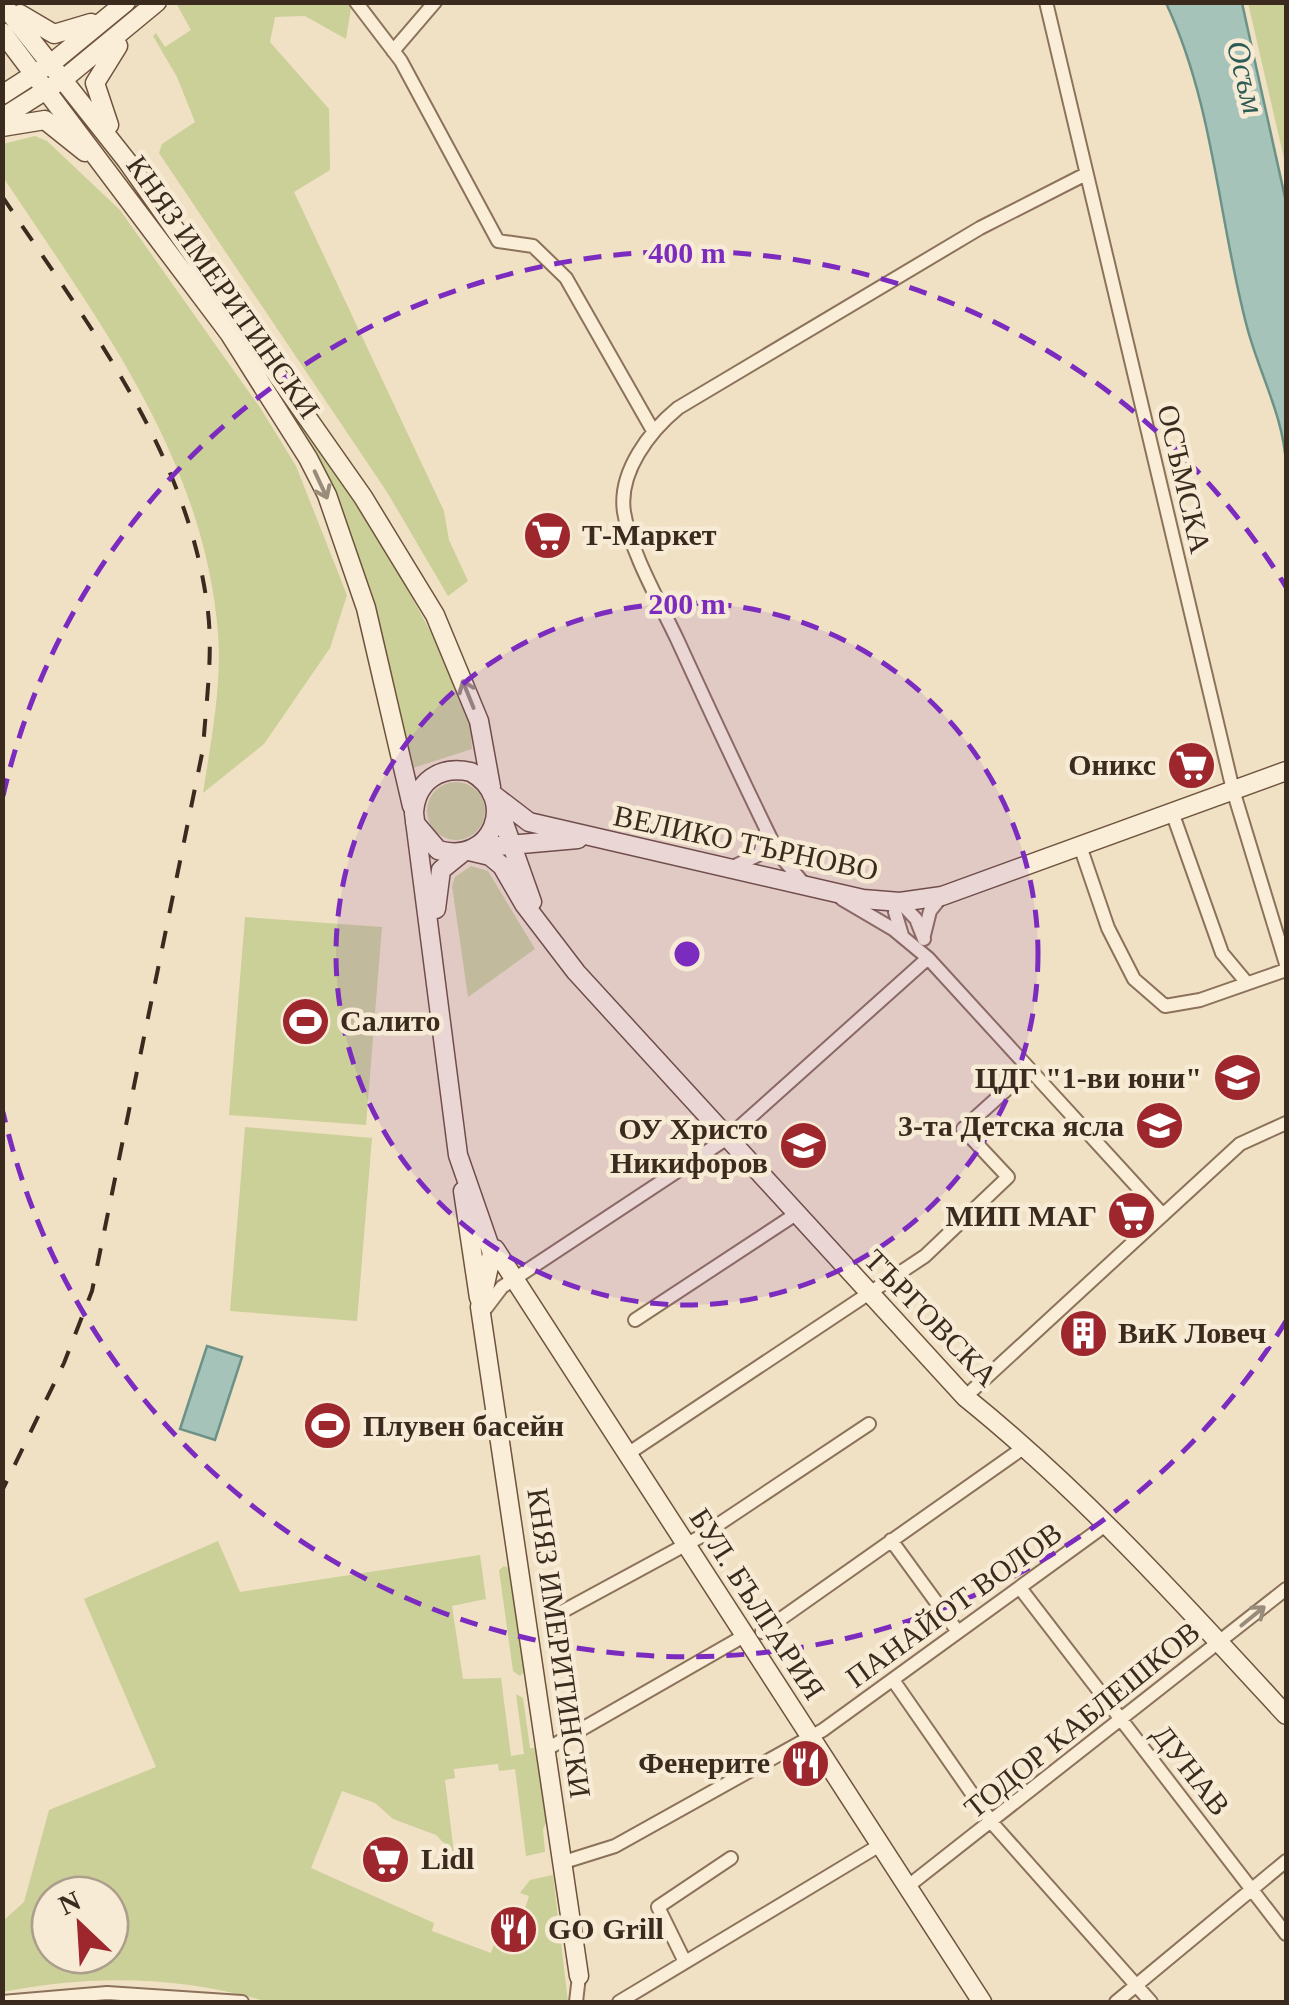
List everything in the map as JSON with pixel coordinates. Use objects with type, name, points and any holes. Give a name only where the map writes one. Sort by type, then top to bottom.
[{"type":"street","points":[[2,118],[65,78],[134,25],[156,2]]},
{"type":"street","points":[[356,2],[394,51],[498,241],[533,246],[566,278],[652,429]]},
{"type":"street","points":[[394,51],[434,2]]},
{"type":"street","name":"ОСЪМСКА","points":[[1046,2],[1233,790],[1286,967]]},
{"type":"street","points":[[4,3],[54,34],[82,28],[122,6]]},
{"type":"street","points":[[4,3],[127,161],[336,455],[434,615],[479,721],[495,796],[530,896],[552,943]]},
{"type":"street","points":[[2,95],[37,74],[122,6]]},
{"type":"street","points":[[127,161],[97,99],[94,83],[134,25]]},
{"type":"street","name":"КНЯЗ ИМЕРИТИНСКИ","points":[[2,32],[49,90],[263,383],[326,496],[366,608],[415,818],[458,1156],[487,1235],[492,1266],[480,1307],[580,1976]]},
{"type":"street","points":[[2,127],[45,120],[110,174]]},
{"type":"street","points":[[809,888],[794,876],[766,835],[655,592],[624,512],[625,488],[652,429],[678,408],[980,228],[1086,174]]},
{"type":"street","name":"ВЕЛИКО ТЪРНОВО","points":[[415,818],[424,784],[445,771],[471,772],[530,822],[809,888],[900,902],[942,896],[1281,773]]},
{"type":"street","points":[[436,964],[437,882],[448,861],[469,851],[494,830],[495,796]]},
{"type":"street","points":[[1172,812],[1222,953],[1247,983]]},
{"type":"street","points":[[415,818],[428,843],[490,856],[502,866],[552,943]]},
{"type":"street","points":[[729,868],[760,854],[766,835]]},
{"type":"street","points":[[766,835],[771,878]]},
{"type":"street","points":[[469,851],[594,838]]},
{"type":"street","points":[[530,896],[530,858],[560,841]]},
{"type":"street","points":[[1080,846],[1108,928],[1134,979],[1165,1006],[1200,1000],[1286,967]]},
{"type":"street","points":[[771,878],[777,872],[778,853]]},
{"type":"street","points":[[829,892],[903,937],[928,958],[1163,1215]]},
{"type":"street","points":[[924,940],[930,911],[942,896]]},
{"type":"street","points":[[900,902],[896,925],[903,937]]},
{"type":"street","points":[[900,902],[916,919],[928,958]]},
{"type":"street","name":"ТЪРГОВСКА","points":[[552,943],[726,1139],[966,1397],[1026,1446],[1108,1524],[1286,1714]]},
{"type":"street","points":[[484,1331],[488,1302],[512,1280],[726,1139],[928,958]]},
{"type":"street","points":[[626,1455],[925,1256],[1008,1178],[963,1129],[1028,1070]]},
{"type":"street","points":[[966,1397],[1240,1144],[1286,1123]]},
{"type":"street","points":[[458,1156],[480,1307]]},
{"type":"street","points":[[635,1320],[796,1214]]},
{"type":"street","name":"БУЛ. БЪЛГАРИЯ","points":[[487,1235],[512,1280],[686,1546],[753,1634],[811,1738],[982,2002]]},
{"type":"street","points":[[556,1616],[686,1546],[869,1424]]},
{"type":"street","points":[[547,1749],[753,1634],[1026,1446]]},
{"type":"street","name":"ПАНАЙОТ ВОЛОВ","points":[[564,1862],[615,1846],[811,1738],[1108,1524]]},
{"type":"street","points":[[891,1540],[958,1632]]},
{"type":"street","name":"ДУНАВ","points":[[1020,1588],[1286,1934]]},
{"type":"street","name":"ТОДОР КАБЛЕШКОВ","points":[[908,1888],[1286,1589]]},
{"type":"street","points":[[893,1680],[993,1824],[1150,2002]]},
{"type":"street","points":[[619,2002],[880,1844]]},
{"type":"street","points":[[685,1962],[658,1907],[730,1858]]},
{"type":"street","points":[[1116,2002],[1286,1861]]},
{"type":"street","points":[[579,2002],[580,1976]]},
{"type":"street","points":[[2,2002],[106,1992],[242,2002]]},
{"type":"green space","points":[[347,2],[351,8],[346,39],[305,16],[275,17],[270,42],[329,109],[330,170],[294,192],[444,511],[449,540],[468,581],[448,596],[387,492],[159,153],[162,144],[195,122],[177,77],[153,36],[156,33],[165,47],[191,30],[176,3]]},
{"type":"green space","points":[[1248,3],[1286,3],[1286,167]]},
{"type":"green space","points":[[66,95],[211,292],[384,546],[435,640],[470,724],[472,749],[410,769],[365,575],[329,482],[232,325]]},
{"type":"green space","points":[[35,136],[47,141],[120,210],[261,409],[296,466],[347,595],[330,648],[264,744],[203,793],[218,673],[218,633],[209,569],[192,507],[140,392],[109,337],[3,177],[3,144]]},
{"type":"green space","points":[[456,782],[476,791],[485,811],[476,831],[456,840],[436,831],[427,811],[436,791]]},
{"type":"green space","points":[[471,866],[488,871],[535,949],[468,997],[452,886],[455,877]]},
{"type":"green space","name":"Салито","points":[[245,917],[382,927],[366,1125],[229,1115]]},
{"type":"green space","points":[[245,1127],[372,1138],[357,1321],[230,1311]]},
{"type":"green space","points":[[218,1541],[240,1592],[480,1555],[486,1599],[452,1606],[463,1679],[501,1678],[511,1756],[524,1754],[516,1694],[523,1698],[530,1748],[537,1748],[547,1821],[543,1829],[545,1852],[526,1856],[515,1769],[499,1771],[498,1764],[454,1769],[455,1778],[445,1780],[454,1853],[436,1835],[393,1819],[375,1803],[342,1791],[311,1868],[434,1923],[432,1931],[491,1953],[495,1942],[513,1947],[529,1896],[520,1893],[530,1880],[553,1875],[568,2002],[268,2002],[202,1987],[136,1980],[69,1982],[3,1992],[3,1921],[24,1902],[30,1880],[30,1975],[130,1975],[130,1875],[31,1875],[49,1810],[156,1767],[84,1599]]},
{"type":"green space","points":[[504,1566],[511,1569],[525,1671],[520,1676],[513,1671],[499,1570]]},
{"type":"water","name":"Осъм","points":[[1166,3],[1242,3],[1286,202],[1286,465],[1281,430],[1237,286],[1195,81]]},
{"type":"water","points":[[207,1346],[242,1357],[215,1440],[180,1429]]},
{"type":"railway","points":[[2,196],[98,340],[155,440],[196,547],[210,640],[203,749],[92,1291],[64,1363],[2,1491]]},
{"type":"place","name":"Т-Маркет","points":[[547,535]]},
{"type":"place","name":"Оникс","points":[[1191,765]]},
{"type":"place","name":"Салито","points":[[305,1021]]},
{"type":"place","name":"ЦДГ \"1-ви юни\"","points":[[1237,1078]]},
{"type":"place","name":"3-та Детска ясла","points":[[1159,1126]]},
{"type":"place","name":"ОУ Христо Никифоров","points":[[803,1146]]},
{"type":"place","name":"МИП МАГ","points":[[1132,1216]]},
{"type":"place","name":"ВиК Ловеч","points":[[1083,1333]]},
{"type":"place","name":"Плувен басейн","points":[[328,1426]]},
{"type":"place","name":"Фенерите","points":[[805,1763]]},
{"type":"place","name":"Lidl","points":[[386,1859]]},
{"type":"place","name":"GO Grill","points":[[513,1929]]}]
